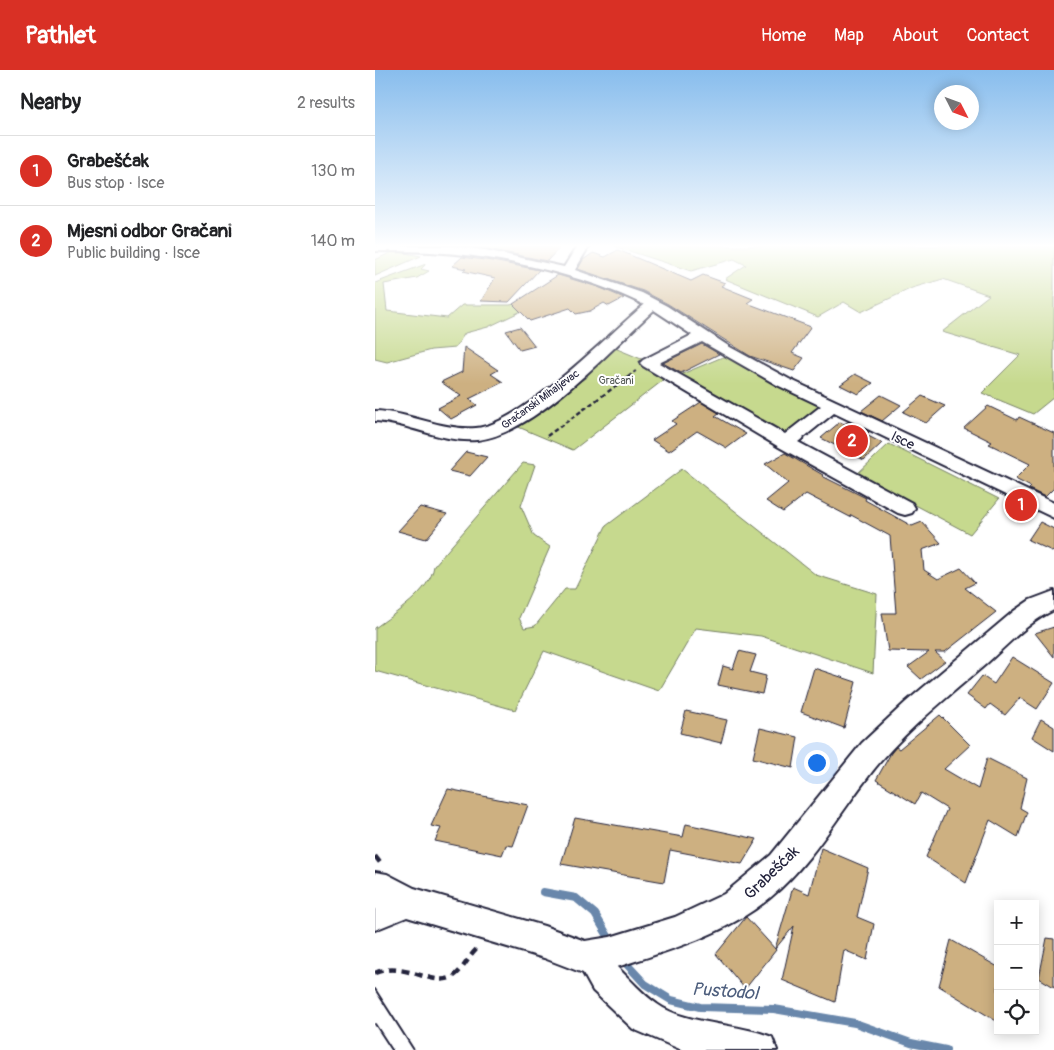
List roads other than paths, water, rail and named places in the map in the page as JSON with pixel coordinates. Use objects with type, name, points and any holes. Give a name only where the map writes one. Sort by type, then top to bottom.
[{"type":"street","name":"Isce","points":[[620,292],[653,304],[741,360],[832,406],[1054,511]]},
{"type":"street","name":"Gračanski Mihaljevac","points":[[375,416],[396,418],[449,431],[478,434],[499,429],[571,377],[653,304]]},
{"type":"street","points":[[702,336],[648,363],[785,443],[905,508]]},
{"type":"street","points":[[785,443],[832,406]]},
{"type":"street","name":"Grabešćak","points":[[375,887],[387,889],[407,901],[544,942],[575,955],[585,957],[675,933],[706,920],[735,905],[761,886],[805,839],[853,774],[893,730],[1022,618],[1038,607],[1054,600]]},
{"type":"street","points":[[375,914],[407,901]]},
{"type":"street","points":[[613,951],[598,968],[605,978],[645,1017],[688,1035],[759,1050]]},
{"type":"waterway","name":"Pustodol","points":[[543,892],[576,898],[595,914],[612,943]]},
{"type":"waterway","name":"Pustodol","points":[[622,959],[645,984],[671,1000],[700,1007],[774,1009],[855,1023],[911,1043],[946,1050]]},
{"type":"tram line","points":[[375,989],[414,1050]]},
{"type":"tram line","points":[[375,1024],[392,1050]]},
{"type":"place","name":"Mjesni odbor Gračani","points":[[852,441]]},
{"type":"place","name":"Grabešćak","points":[[1021,505]]},
{"type":"park label","name":"Gračani","points":[[616,380]]}]
